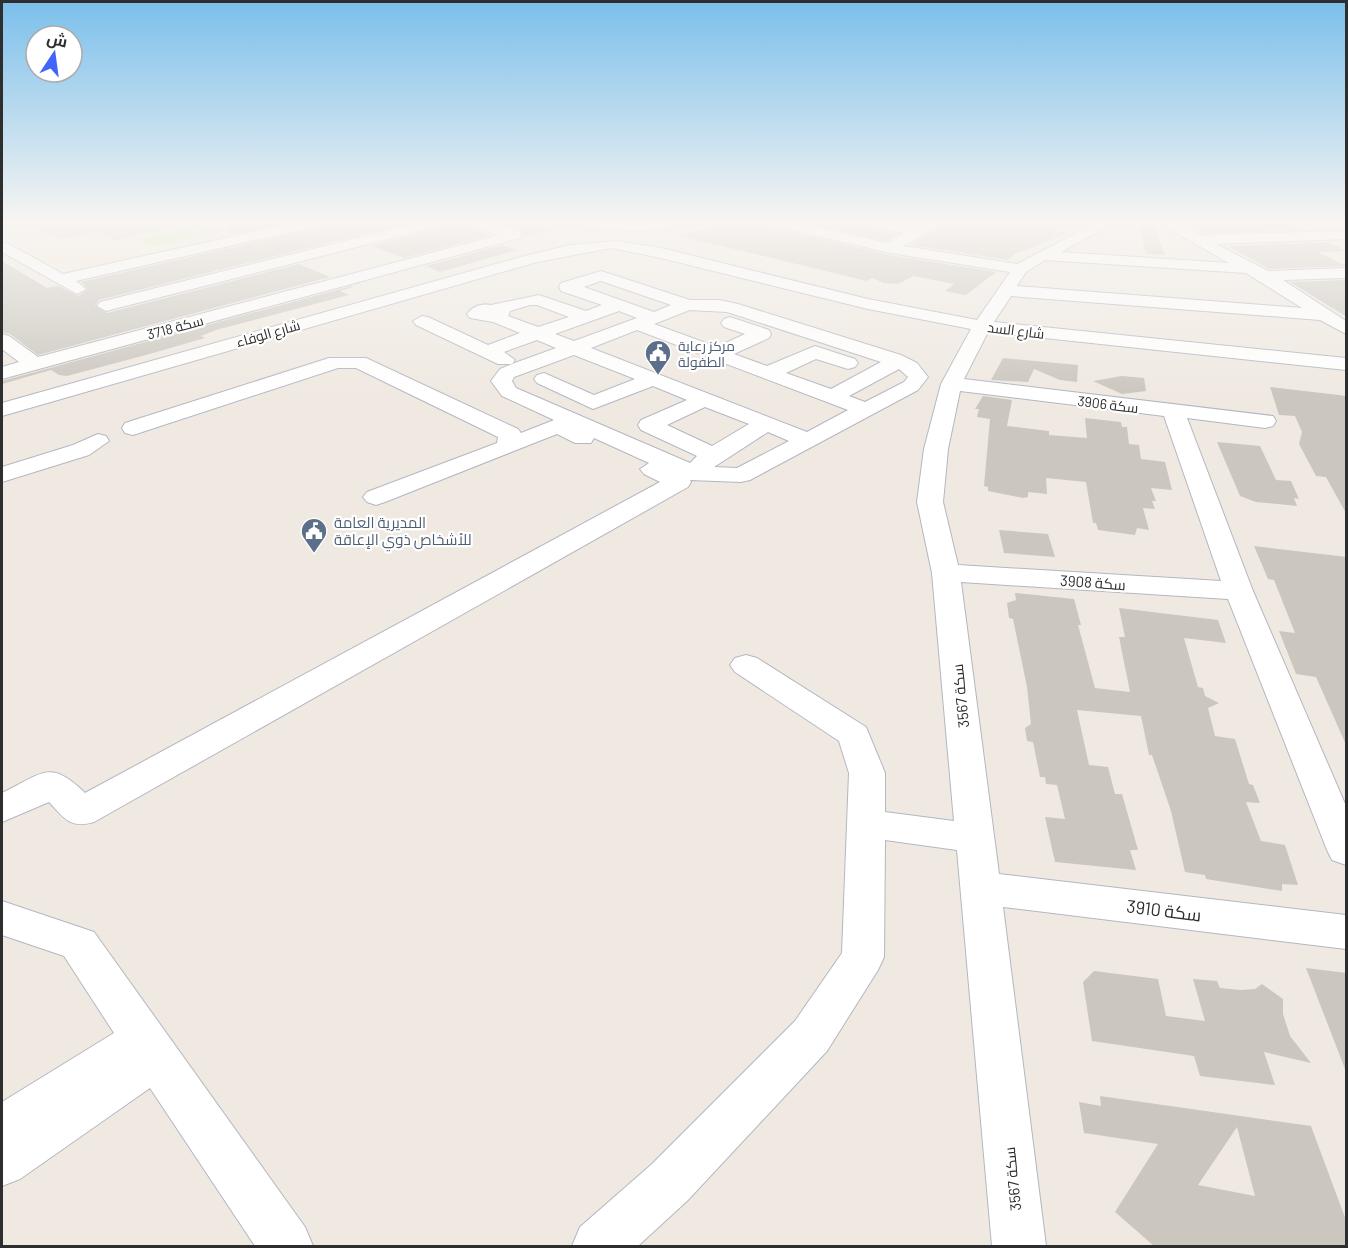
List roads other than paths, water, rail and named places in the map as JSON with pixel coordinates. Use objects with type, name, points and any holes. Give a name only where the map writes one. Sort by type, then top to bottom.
[{"type":"street","points":[[106,306],[213,279]]},
{"type":"street","points":[[269,279],[341,312]]},
{"type":"street","name":"سكة 3718","points":[[2,373],[351,279]]},
{"type":"street","name":"شارع الوفاء","points":[[2,410],[457,279]]},
{"type":"street","points":[[591,279],[567,287],[620,305],[652,325],[712,352],[867,410]]},
{"type":"street","points":[[544,379],[593,403],[660,371],[762,334],[720,309],[574,347],[507,373],[501,381],[509,392],[692,473],[741,475],[911,386],[918,378],[915,370],[898,361],[811,333],[720,309],[688,305],[611,279]]},
{"type":"street","points":[[720,309],[739,279]]},
{"type":"street","name":"شارع السد","points":[[764,279],[868,304],[982,326],[1347,364]]},
{"type":"street","name":"سكة 3567","points":[[1018,279],[982,326],[951,384],[936,449],[930,502],[946,573],[1019,1246]]},
{"type":"street","points":[[1069,279],[1337,321]]},
{"type":"street","points":[[1269,279],[1337,321]]},
{"type":"street","points":[[60,280],[106,306],[148,334]]},
{"type":"street","points":[[425,288],[601,357],[660,371],[679,388],[808,440]]},
{"type":"street","points":[[522,367],[488,351],[442,340],[478,309],[529,300],[539,300],[586,317]]},
{"type":"street","points":[[488,351],[620,305]]},
{"type":"street","points":[[652,325],[688,305]]},
{"type":"street","points":[[1228,330],[1233,353]]},
{"type":"street","points":[[743,364],[811,333]]},
{"type":"street","points":[[2,340],[34,364]]},
{"type":"street","points":[[768,373],[815,352],[876,373]]},
{"type":"street","points":[[509,392],[601,357]]},
{"type":"street","points":[[832,397],[898,361]]},
{"type":"street","points":[[2,475],[81,450],[102,430],[114,441],[133,433],[133,428],[336,362],[359,362],[510,434],[508,447]]},
{"type":"street","points":[[735,411],[794,382]]},
{"type":"street","name":"سكة 3906","points":[[951,384],[1265,421]]},
{"type":"street","points":[[590,428],[679,388]]},
{"type":"street","points":[[706,399],[649,425],[713,455]]},
{"type":"street","points":[[1174,412],[1239,591],[1347,850]]},
{"type":"street","points":[[692,473],[713,455],[767,423]]},
{"type":"street","points":[[2,809],[53,784],[81,812],[679,482],[558,426],[376,497]]},
{"type":"street","name":"سكة 3908","points":[[946,573],[1239,591]]},
{"type":"street","points":[[599,1246],[670,1182],[811,1036],[863,957],[867,773],[854,735],[746,665]]},
{"type":"street","points":[[867,824],[975,838]]},
{"type":"street","name":"سكة 3910","points":[[981,888],[1347,932]]},
{"type":"street","points":[[2,918],[79,944],[286,1246]]},
{"type":"street","points":[[2,1130],[151,1048]]},
{"type":"street","points":[[2,1161],[151,1048]]},
{"type":"place","name":"مركز رعاية الطفولة","points":[[658,376]]},
{"type":"place","name":"المديرية العامة للأشخاص ذوي الإعاقة","points":[[314,554]]}]
